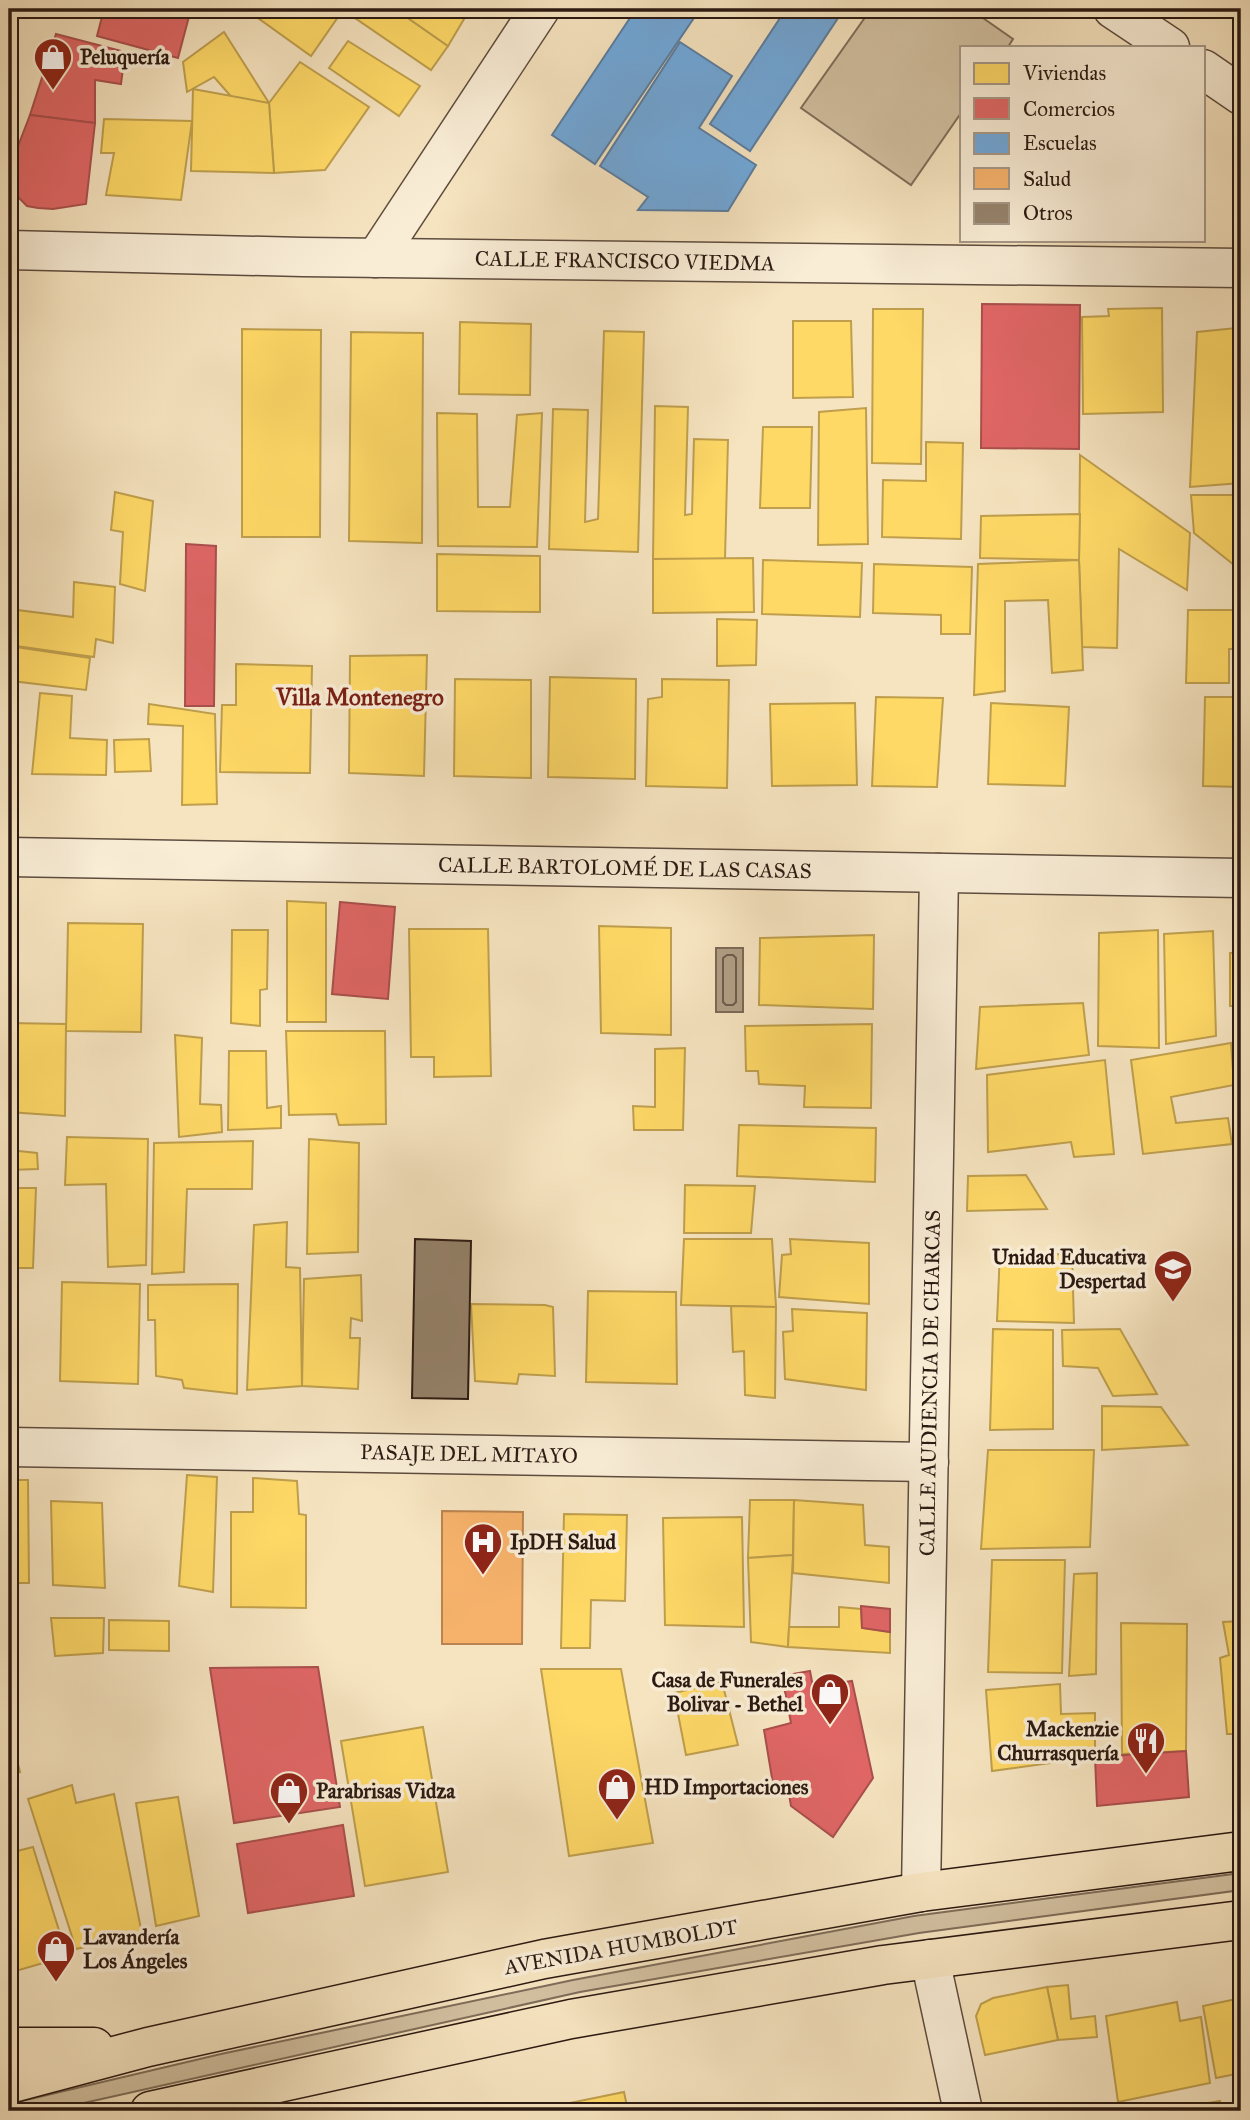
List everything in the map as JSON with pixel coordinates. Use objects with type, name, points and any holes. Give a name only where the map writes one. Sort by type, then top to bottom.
[{"type":"main road","name":"AVENIDA HUMBOLDT","points":[[9,2084],[148,2047],[544,1959],[921,1892],[1241,1851]]},
{"type":"main road","points":[[158,2110],[571,2019],[883,1965],[1241,1920]]},
{"type":"main road","points":[[9,2050],[148,2047]]},
{"type":"street","points":[[376,258],[540,9]]},
{"type":"street","points":[[1113,9],[1168,46]]},
{"type":"street","points":[[1204,70],[1241,95]]},
{"type":"street","name":"CALLE FRANCISCO VIEDMA","points":[[9,250],[376,258],[1241,268]]},
{"type":"street","name":"CALLE BARTOLOMÉ DE LAS CASAS","points":[[9,857],[1241,878]]},
{"type":"street","name":"CALLE AUDIENCIA DE CHARCAS","points":[[921,1892],[939,873]]},
{"type":"street","name":"PASAJE DEL MITAYO","points":[[9,1447],[929,1462]]},
{"type":"street","points":[[930,1959],[963,2111]]},
{"type":"shaded area","points":[[871,9],[970,9],[1013,39],[1009,46],[960,46],[960,114],[911,185],[801,108]]},
{"type":"shaded area","points":[[1241,1873],[1241,1890],[919,1933],[580,1992],[48,2111],[9,2111],[9,2104],[221,2054],[573,1980],[914,1916]]},
{"type":"water","points":[[716,948],[743,948],[743,1012],[716,1012]]},
{"type":"building: Viviendas","points":[[254,9],[395,9],[448,46],[431,70],[343,10],[311,56],[251,13]]},
{"type":"building: Viviendas","points":[[395,9],[459,9],[467,14],[448,46]]},
{"type":"building: Viviendas","points":[[224,32],[269,103],[235,101],[214,77],[187,92],[183,62]]},
{"type":"building: Viviendas","points":[[348,41],[420,86],[399,116],[329,68]]},
{"type":"building: Viviendas","points":[[300,62],[369,107],[325,170],[274,173],[269,103]]},
{"type":"building: Viviendas","points":[[193,89],[269,103],[274,173],[191,171]]},
{"type":"building: Viviendas","points":[[104,119],[192,121],[181,200],[106,195],[114,153],[101,153]]},
{"type":"building: Viviendas","points":[[1162,308],[1163,412],[1083,414],[1082,317],[1109,316],[1108,309]]},
{"type":"building: Viviendas","points":[[873,309],[923,309],[921,464],[872,463]]},
{"type":"building: Viviendas","points":[[793,321],[851,321],[853,397],[793,398]]},
{"type":"building: Viviendas","points":[[460,322],[531,324],[530,395],[459,394]]},
{"type":"building: Viviendas","points":[[1236,328],[1241,399],[1241,483],[1190,487],[1197,332]]},
{"type":"building: Viviendas","points":[[242,329],[321,330],[320,537],[242,537]]},
{"type":"building: Viviendas","points":[[604,331],[644,332],[638,552],[549,549],[553,409],[588,410],[585,522],[598,519]]},
{"type":"building: Viviendas","points":[[351,332],[423,333],[422,543],[349,541]]},
{"type":"building: Viviendas","points":[[655,406],[688,407],[685,515],[692,514],[694,439],[728,440],[725,559],[653,559]]},
{"type":"building: Viviendas","points":[[866,408],[868,544],[818,545],[819,412]]},
{"type":"building: Viviendas","points":[[437,413],[477,414],[478,507],[510,507],[517,415],[542,413],[537,547],[438,546]]},
{"type":"building: Viviendas","points":[[763,427],[812,427],[810,508],[760,508]]},
{"type":"building: Viviendas","points":[[926,442],[963,443],[961,539],[882,537],[883,480],[926,481]]},
{"type":"building: Viviendas","points":[[1080,455],[1190,533],[1187,590],[1119,549],[1117,648],[1082,647]]},
{"type":"building: Viviendas","points":[[115,492],[153,501],[145,591],[120,584],[123,532],[111,530]]},
{"type":"building: Viviendas","points":[[1191,495],[1241,495],[1239,569],[1194,533]]},
{"type":"building: Viviendas","points":[[1080,514],[1079,560],[980,558],[981,516]]},
{"type":"building: Viviendas","points":[[437,554],[540,556],[540,612],[437,611]]},
{"type":"building: Viviendas","points":[[753,558],[754,612],[653,613],[653,559]]},
{"type":"building: Viviendas","points":[[763,560],[862,563],[860,617],[762,614]]},
{"type":"building: Viviendas","points":[[1079,560],[1083,670],[1052,673],[1048,600],[1005,601],[1005,691],[974,695],[978,564]]},
{"type":"building: Viviendas","points":[[874,564],[972,567],[970,634],[941,634],[941,615],[873,613]]},
{"type":"building: Viviendas","points":[[74,582],[115,587],[113,643],[96,639],[94,657],[9,645],[9,609],[73,617]]},
{"type":"building: Viviendas","points":[[1188,610],[1241,610],[1241,649],[1229,649],[1229,683],[1186,683]]},
{"type":"building: Viviendas","points":[[717,619],[757,620],[756,665],[717,666]]},
{"type":"building: Viviendas","points":[[9,646],[90,658],[86,690],[12,681],[12,674],[9,673]]},
{"type":"building: Viviendas","points":[[427,655],[424,776],[349,773],[350,656]]},
{"type":"building: Viviendas","points":[[236,664],[312,666],[310,773],[220,772],[222,705],[236,705]]},
{"type":"building: Viviendas","points":[[9,673],[12,674],[12,777],[9,777]]},
{"type":"building: Viviendas","points":[[550,677],[636,679],[635,779],[548,777]]},
{"type":"building: Viviendas","points":[[455,679],[531,680],[531,778],[454,776]]},
{"type":"building: Viviendas","points":[[662,679],[729,680],[727,788],[646,786],[648,699],[662,697]]},
{"type":"building: Viviendas","points":[[40,693],[72,696],[70,738],[107,740],[106,775],[32,774]]},
{"type":"building: Viviendas","points":[[876,697],[943,698],[937,787],[872,786]]},
{"type":"building: Viviendas","points":[[1205,697],[1241,697],[1241,787],[1203,786]]},
{"type":"building: Viviendas","points":[[855,703],[857,785],[772,786],[770,704]]},
{"type":"building: Viviendas","points":[[991,703],[1069,707],[1065,786],[988,784]]},
{"type":"building: Viviendas","points":[[149,704],[215,714],[217,804],[182,805],[183,726],[148,724]]},
{"type":"building: Viviendas","points":[[149,739],[151,771],[115,772],[114,740]]},
{"type":"building: Viviendas","points":[[287,901],[326,903],[326,1022],[287,1022]]},
{"type":"building: Viviendas","points":[[68,923],[143,924],[141,1032],[66,1031]]},
{"type":"building: Viviendas","points":[[599,926],[671,928],[671,1035],[601,1033]]},
{"type":"building: Viviendas","points":[[409,929],[488,929],[491,1076],[434,1077],[434,1057],[411,1057]]},
{"type":"building: Viviendas","points":[[232,930],[268,930],[267,989],[260,990],[260,1026],[231,1023]]},
{"type":"building: Viviendas","points":[[1158,930],[1159,1048],[1098,1046],[1099,933]]},
{"type":"building: Viviendas","points":[[1213,931],[1216,1036],[1166,1044],[1164,934]]},
{"type":"building: Viviendas","points":[[874,935],[873,1009],[759,1005],[760,938]]},
{"type":"building: Viviendas","points":[[1230,953],[1241,953],[1241,1006],[1230,1006]]},
{"type":"building: Viviendas","points":[[1083,1003],[1089,1055],[976,1069],[980,1007]]},
{"type":"building: Viviendas","points":[[9,1023],[66,1024],[65,1116],[9,1112]]},
{"type":"building: Viviendas","points":[[872,1024],[871,1108],[804,1107],[805,1086],[759,1084],[758,1071],[746,1071],[745,1026]]},
{"type":"building: Viviendas","points":[[286,1031],[385,1031],[386,1124],[339,1125],[336,1114],[289,1115]]},
{"type":"building: Viviendas","points":[[175,1035],[202,1038],[200,1104],[221,1105],[222,1132],[179,1137]]},
{"type":"building: Viviendas","points":[[1231,1043],[1234,1085],[1171,1097],[1176,1123],[1228,1118],[1232,1144],[1143,1154],[1131,1060]]},
{"type":"building: Viviendas","points":[[685,1048],[683,1130],[634,1130],[633,1106],[655,1107],[655,1049]]},
{"type":"building: Viviendas","points":[[229,1051],[266,1051],[267,1108],[281,1106],[281,1128],[228,1130]]},
{"type":"building: Viviendas","points":[[1105,1060],[1114,1154],[1074,1157],[1071,1142],[988,1152],[987,1075]]},
{"type":"building: Viviendas","points":[[739,1125],[876,1128],[875,1182],[737,1176]]},
{"type":"building: Viviendas","points":[[67,1137],[148,1139],[146,1265],[108,1267],[106,1184],[65,1185]]},
{"type":"building: Viviendas","points":[[309,1139],[359,1143],[358,1252],[307,1254]]},
{"type":"building: Viviendas","points":[[253,1141],[252,1189],[187,1189],[184,1272],[152,1274],[154,1143]]},
{"type":"building: Viviendas","points":[[9,1150],[37,1153],[38,1169],[9,1170]]},
{"type":"building: Viviendas","points":[[1026,1175],[1047,1209],[967,1211],[968,1176]]},
{"type":"building: Viviendas","points":[[685,1185],[755,1186],[751,1233],[684,1233]]},
{"type":"building: Viviendas","points":[[9,1188],[36,1188],[33,1268],[9,1268]]},
{"type":"building: Viviendas","points":[[287,1222],[286,1267],[300,1268],[302,1386],[247,1390],[254,1225]]},
{"type":"building: Viviendas","points":[[684,1239],[772,1239],[776,1307],[681,1305]]},
{"type":"building: Viviendas","points":[[790,1239],[869,1243],[869,1304],[779,1297],[782,1255],[791,1254]]},
{"type":"building: Viviendas","points":[[1000,1251],[1072,1255],[1074,1323],[997,1321]]},
{"type":"building: Viviendas","points":[[361,1275],[362,1321],[351,1318],[350,1338],[360,1338],[358,1389],[302,1386],[304,1279]]},
{"type":"building: Viviendas","points":[[62,1282],[140,1284],[138,1384],[60,1381]]},
{"type":"building: Viviendas","points":[[238,1284],[237,1394],[184,1388],[182,1380],[156,1376],[155,1320],[148,1320],[148,1285]]},
{"type":"building: Viviendas","points":[[588,1291],[676,1292],[677,1384],[586,1382]]},
{"type":"building: Viviendas","points":[[471,1304],[553,1307],[555,1376],[519,1374],[517,1384],[475,1381]]},
{"type":"building: Viviendas","points":[[731,1306],[776,1307],[775,1398],[745,1395],[744,1351],[733,1352]]},
{"type":"building: Viviendas","points":[[792,1309],[867,1313],[866,1390],[785,1379],[783,1332],[793,1331]]},
{"type":"building: Viviendas","points":[[993,1329],[1053,1330],[1053,1429],[990,1430]]},
{"type":"building: Viviendas","points":[[1120,1329],[1157,1394],[1113,1396],[1098,1368],[1063,1366],[1062,1330]]},
{"type":"building: Viviendas","points":[[1102,1406],[1161,1407],[1188,1445],[1102,1450]]},
{"type":"building: Viviendas","points":[[988,1450],[1094,1450],[1090,1547],[981,1549]]},
{"type":"building: Viviendas","points":[[187,1475],[217,1477],[213,1592],[179,1586]]},
{"type":"building: Viviendas","points":[[253,1478],[297,1481],[299,1514],[306,1515],[306,1608],[231,1607],[231,1512],[253,1512]]},
{"type":"building: Viviendas","points":[[9,1480],[28,1480],[29,1583],[9,1583]]},
{"type":"building: Viviendas","points":[[750,1500],[794,1500],[793,1555],[748,1558]]},
{"type":"building: Viviendas","points":[[794,1500],[863,1505],[865,1545],[889,1547],[889,1583],[793,1573]]},
{"type":"building: Viviendas","points":[[51,1501],[102,1503],[105,1588],[53,1585]]},
{"type":"building: Viviendas","points":[[564,1514],[627,1515],[625,1601],[591,1600],[590,1648],[561,1648]]},
{"type":"building: Viviendas","points":[[742,1517],[744,1627],[665,1625],[663,1518]]},
{"type":"building: Viviendas","points":[[793,1555],[788,1647],[751,1642],[748,1558]]},
{"type":"building: Viviendas","points":[[992,1560],[1065,1560],[1062,1673],[988,1672]]},
{"type":"building: Viviendas","points":[[1097,1573],[1096,1674],[1069,1676],[1074,1574]]},
{"type":"building: Viviendas","points":[[839,1607],[861,1609],[862,1628],[890,1632],[890,1653],[788,1647],[789,1627],[839,1627]]},
{"type":"building: Viviendas","points":[[51,1618],[104,1618],[103,1653],[55,1656]]},
{"type":"building: Viviendas","points":[[109,1620],[169,1621],[169,1651],[109,1650]]},
{"type":"building: Viviendas","points":[[1241,1621],[1241,1734],[1227,1734],[1220,1658],[1229,1655],[1223,1622]]},
{"type":"building: Viviendas","points":[[1121,1623],[1187,1624],[1186,1751],[1122,1754]]},
{"type":"building: Viviendas","points":[[541,1669],[621,1669],[653,1843],[569,1856]]},
{"type":"building: Viviendas","points":[[722,1682],[738,1745],[686,1755],[674,1693]]},
{"type":"building: Viviendas","points":[[1060,1684],[1061,1714],[1095,1713],[1095,1757],[992,1771],[986,1690]]},
{"type":"building: Viviendas","points":[[423,1727],[448,1872],[365,1886],[341,1741]]},
{"type":"building: Viviendas","points":[[9,1728],[20,1772],[9,1775]]},
{"type":"building: Viviendas","points":[[72,1785],[76,1803],[114,1794],[142,1934],[76,1949],[28,1799]]},
{"type":"building: Viviendas","points":[[178,1797],[199,1916],[156,1926],[136,1803]]},
{"type":"building: Viviendas","points":[[33,1847],[67,1956],[9,1973],[9,1853]]},
{"type":"building: Viviendas","points":[[1068,1985],[1071,2019],[1095,2016],[1097,2037],[1058,2040],[1047,1987]]},
{"type":"building: Viviendas","points":[[1047,1987],[1058,2040],[985,2055],[976,2016],[981,2004],[993,1998]]},
{"type":"building: Viviendas","points":[[1241,1998],[1241,2073],[1216,2078],[1203,2006]]},
{"type":"building: Viviendas","points":[[1177,2002],[1180,2021],[1201,2017],[1210,2083],[1118,2102],[1106,2016]]},
{"type":"building: Viviendas","points":[[624,2092],[628,2111],[550,2111],[550,2107]]},
{"type":"building: Viviendas","points":[[1220,2101],[1222,2111],[1163,2111]]},
{"type":"building: Viviendas","points":[[470,2104],[472,2111],[444,2109]]},
{"type":"building: Comercios","points":[[104,9],[191,9],[178,58],[97,36]]},
{"type":"building: Comercios","points":[[56,34],[125,52],[121,84],[95,80],[95,123],[30,115]]},
{"type":"building: Comercios","points":[[30,115],[95,123],[86,204],[53,209],[38,208],[27,206],[17,196],[9,180],[10,167]]},
{"type":"building: Comercios","points":[[982,304],[1080,305],[1079,449],[981,448]]},
{"type":"building: Comercios","points":[[186,544],[216,546],[214,706],[185,706]]},
{"type":"building: Comercios","points":[[340,902],[395,907],[388,999],[332,994]]},
{"type":"building: Comercios","points":[[861,1606],[890,1609],[890,1632],[862,1628]]},
{"type":"building: Comercios","points":[[318,1667],[340,1807],[234,1823],[210,1668]]},
{"type":"building: Comercios","points":[[810,1671],[813,1687],[852,1681],[873,1778],[833,1837],[791,1806],[787,1783],[773,1784],[764,1730],[791,1723],[782,1676]]},
{"type":"building: Comercios","points":[[1186,1751],[1189,1797],[1097,1806],[1095,1757]]},
{"type":"building: Comercios","points":[[343,1825],[354,1896],[248,1913],[237,1844]]},
{"type":"building: Escuelas","points":[[636,9],[700,9],[595,164],[552,135]]},
{"type":"building: Escuelas","points":[[786,9],[844,9],[750,151],[710,124]]},
{"type":"building: Escuelas","points":[[680,42],[732,76],[699,128],[756,165],[728,211],[638,210],[648,197],[600,166]]},
{"type":"building: Salud","name":"IpDH Salud","points":[[442,1511],[523,1512],[522,1644],[442,1644]]},
{"type":"building: Otros","points":[[415,1239],[471,1241],[468,1399],[412,1398]]},
{"type":"place","name":"Peluquería","points":[[53,91]]},
{"type":"place","name":"Unidad Educativa Despertad","points":[[1173,1303]]},
{"type":"place","name":"IpDH Salud","points":[[483,1576]]},
{"type":"place","name":"Casa de Funerales Bolivar - Bethel","points":[[830,1726]]},
{"type":"place","name":"Mackenzie Churrasquería","points":[[1146,1775]]},
{"type":"place","name":"HD Importaciones","points":[[617,1821]]},
{"type":"place","name":"Parabrisas Vidza","points":[[289,1825]]},
{"type":"place","name":"Lavandería Los Ángeles","points":[[56,1983]]},
{"type":"district","name":"Villa Montenegro","points":[[360,697]]}]
